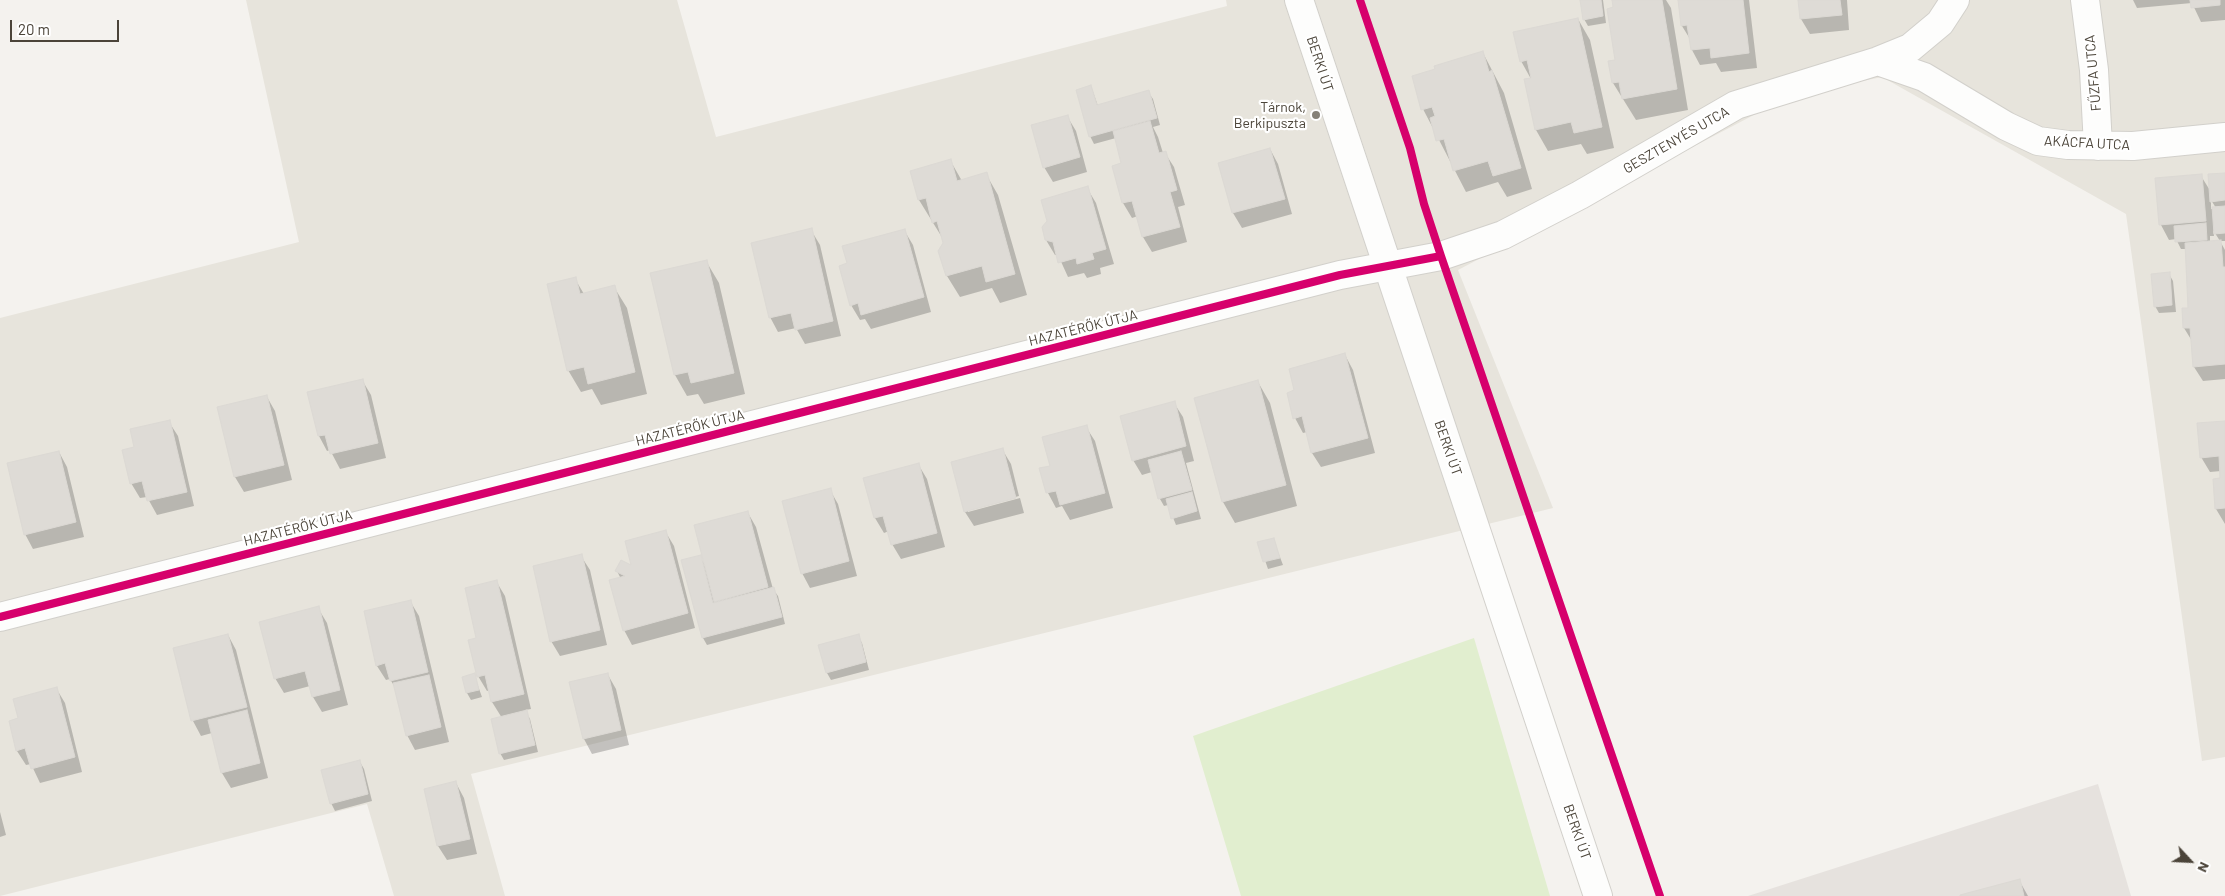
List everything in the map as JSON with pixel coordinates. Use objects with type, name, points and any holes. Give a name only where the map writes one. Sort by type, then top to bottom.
[{"type":"street","name":"BERKI ÚT","points":[[1299,0],[1598,896]]},
{"type":"street","name":"GESZTENYÉS UTCA","points":[[1387,267],[1441,256],[1503,235],[1580,195],[1736,105],[1878,61],[1910,48],[1940,23],[1955,0]]},
{"type":"street","name":"FŰZFA UTCA","points":[[2085,0],[2094,70],[2098,146]]},
{"type":"street","name":"AKÁCFA UTCA","points":[[1878,61],[1924,77],[2006,126],[2038,141],[2068,145],[2133,146],[2225,137]]},
{"type":"street","name":"HAZATÉRŐK ÚTJA","points":[[0,617],[1330,278],[1387,267]]},
{"type":"shaded area","points":[[246,0],[677,0],[716,137],[1227,6],[1226,0],[2225,0],[2225,757],[2202,761],[2126,214],[1882,77],[1790,96],[1458,270],[1553,508],[471,774],[505,896],[394,896],[367,804],[0,896],[0,318],[299,242]]},
{"type":"shaded area","points":[[2098,784],[2131,896],[1748,896]]},
{"type":"green space","points":[[1474,638],[1550,896],[1241,896],[1193,736]]},
{"type":"building","points":[[1580,0],[1601,0],[1603,16],[1583,20]]},
{"type":"building","points":[[1612,0],[1662,0],[1677,89],[1622,99],[1619,82],[1612,83],[1608,61],[1615,60],[1607,9],[1613,7]]},
{"type":"building","points":[[1678,0],[1743,0],[1749,53],[1711,58],[1710,48],[1691,50],[1687,25],[1681,26]]},
{"type":"building","points":[[1798,0],[1840,0],[1842,15],[1800,19]]},
{"type":"building","points":[[2190,0],[2220,0],[2220,5],[2191,8]]},
{"type":"building","points":[[1578,18],[1602,127],[1574,133],[1571,122],[1535,130],[1524,79],[1531,78],[1527,60],[1520,62],[1513,32]]},
{"type":"building","points":[[1483,51],[1489,72],[1492,70],[1521,168],[1493,176],[1488,161],[1453,171],[1444,139],[1436,141],[1430,118],[1435,116],[1432,107],[1421,110],[1412,76],[1435,69],[1434,66]]},
{"type":"building","points":[[1091,85],[1097,105],[1149,90],[1157,118],[1089,137],[1076,90]]},
{"type":"building","points":[[1068,115],[1080,157],[1043,168],[1031,125]]},
{"type":"building","points":[[1150,121],[1159,153],[1166,151],[1177,190],[1170,192],[1180,227],[1142,237],[1132,201],[1122,203],[1112,166],[1121,163],[1113,131]]},
{"type":"building","points":[[1270,148],[1285,199],[1232,213],[1218,163]]},
{"type":"building","points":[[951,159],[957,181],[987,172],[1015,274],[986,282],[982,266],[946,276],[938,251],[943,243],[937,221],[932,223],[926,198],[918,200],[910,171]]},
{"type":"building","points":[[2225,173],[2225,200],[2210,202],[2208,174]]},
{"type":"building","points":[[2202,174],[2206,221],[2159,225],[2155,178]]},
{"type":"building","points":[[1088,186],[1106,249],[1092,253],[1094,259],[1077,264],[1076,258],[1058,263],[1053,242],[1045,240],[1042,227],[1047,221],[1041,200]]},
{"type":"building","points":[[2225,206],[2225,233],[2214,234],[2212,207]]},
{"type":"building","points":[[2206,223],[2207,240],[2175,242],[2174,226]]},
{"type":"building","points":[[812,228],[833,321],[795,330],[791,313],[769,318],[751,243]]},
{"type":"building","points":[[905,229],[924,297],[861,315],[858,303],[850,306],[839,266],[847,263],[842,246]]},
{"type":"building","points":[[2221,240],[2223,267],[2225,267],[2225,364],[2193,367],[2190,328],[2183,328],[2182,308],[2188,308],[2185,243]]},
{"type":"building","points":[[707,260],[734,373],[691,383],[688,372],[674,375],[650,273]]},
{"type":"building","points":[[2170,272],[2172,305],[2154,307],[2151,274]]},
{"type":"building","points":[[576,277],[580,294],[615,285],[635,372],[588,384],[584,367],[567,371],[547,284]]},
{"type":"building","points":[[1345,353],[1368,438],[1311,453],[1302,416],[1293,419],[1287,393],[1294,390],[1289,369]]},
{"type":"building","points":[[363,379],[378,443],[330,454],[325,435],[318,436],[307,392]]},
{"type":"building","points":[[1258,380],[1286,485],[1222,502],[1194,398]]},
{"type":"building","points":[[267,395],[284,465],[234,477],[217,407]]},
{"type":"building","points":[[1175,401],[1186,446],[1132,461],[1120,416]]},
{"type":"building","points":[[170,420],[187,492],[147,501],[142,481],[130,484],[122,450],[134,447],[130,429]]},
{"type":"building","points":[[2225,421],[2225,508],[2215,509],[2213,479],[2220,478],[2219,456],[2200,458],[2197,423]]},
{"type":"building","points":[[1087,425],[1105,493],[1060,505],[1056,491],[1046,493],[1039,468],[1050,466],[1042,437]]},
{"type":"building","points":[[1003,448],[1016,498],[964,512],[951,462]]},
{"type":"building","points":[[59,451],[76,522],[24,535],[7,463]]},
{"type":"building","points":[[1181,451],[1192,490],[1158,499],[1148,460]]},
{"type":"building","points":[[919,463],[937,533],[891,545],[883,516],[874,518],[863,478]]},
{"type":"building","points":[[831,488],[849,561],[801,574],[782,501]]},
{"type":"building","points":[[1192,492],[1197,511],[1171,519],[1166,499]]},
{"type":"building","points":[[748,511],[768,587],[714,602],[694,525]]},
{"type":"building","points":[[666,530],[688,613],[623,631],[609,580],[625,576],[615,571],[621,560],[631,565],[625,541]]},
{"type":"building","points":[[1274,538],[1280,558],[1263,562],[1257,542]]},
{"type":"building","points":[[582,554],[600,630],[550,642],[533,566]]},
{"type":"building","points":[[701,555],[713,603],[774,587],[782,617],[702,638],[681,560]]},
{"type":"building","points":[[497,580],[524,694],[491,702],[485,675],[477,677],[468,640],[476,638],[465,588]]},
{"type":"building","points":[[411,600],[428,672],[390,681],[385,663],[376,666],[364,611]]},
{"type":"building","points":[[319,606],[340,690],[312,697],[305,671],[274,679],[259,622]]},
{"type":"building","points":[[228,634],[247,707],[191,721],[173,648]]},
{"type":"building","points":[[859,634],[866,662],[826,673],[818,645]]},
{"type":"building","points":[[475,673],[479,690],[466,693],[462,677]]},
{"type":"building","points":[[608,673],[621,730],[583,739],[569,682]]},
{"type":"building","points":[[429,675],[441,727],[406,736],[393,683]]},
{"type":"building","points":[[57,687],[75,757],[31,769],[25,748],[16,751],[9,721],[18,718],[13,699]]},
{"type":"building","points":[[247,710],[260,763],[221,773],[208,720]]},
{"type":"building","points":[[527,710],[535,745],[499,754],[491,719]]},
{"type":"building","points":[[360,760],[368,794],[330,804],[321,770]]},
{"type":"building","points":[[456,781],[470,839],[437,846],[424,789]]},
{"type":"building","points":[[2020,879],[2024,896],[1960,896],[1960,895]]},
{"type":"cycle path","points":[[1360,0],[1410,148],[1424,204],[1441,256],[1660,896]]},
{"type":"cycle path","points":[[0,617],[1340,275],[1441,256]]},
{"type":"place","name":"Tárnok, Berkipuszta","points":[[1316,115]]}]
